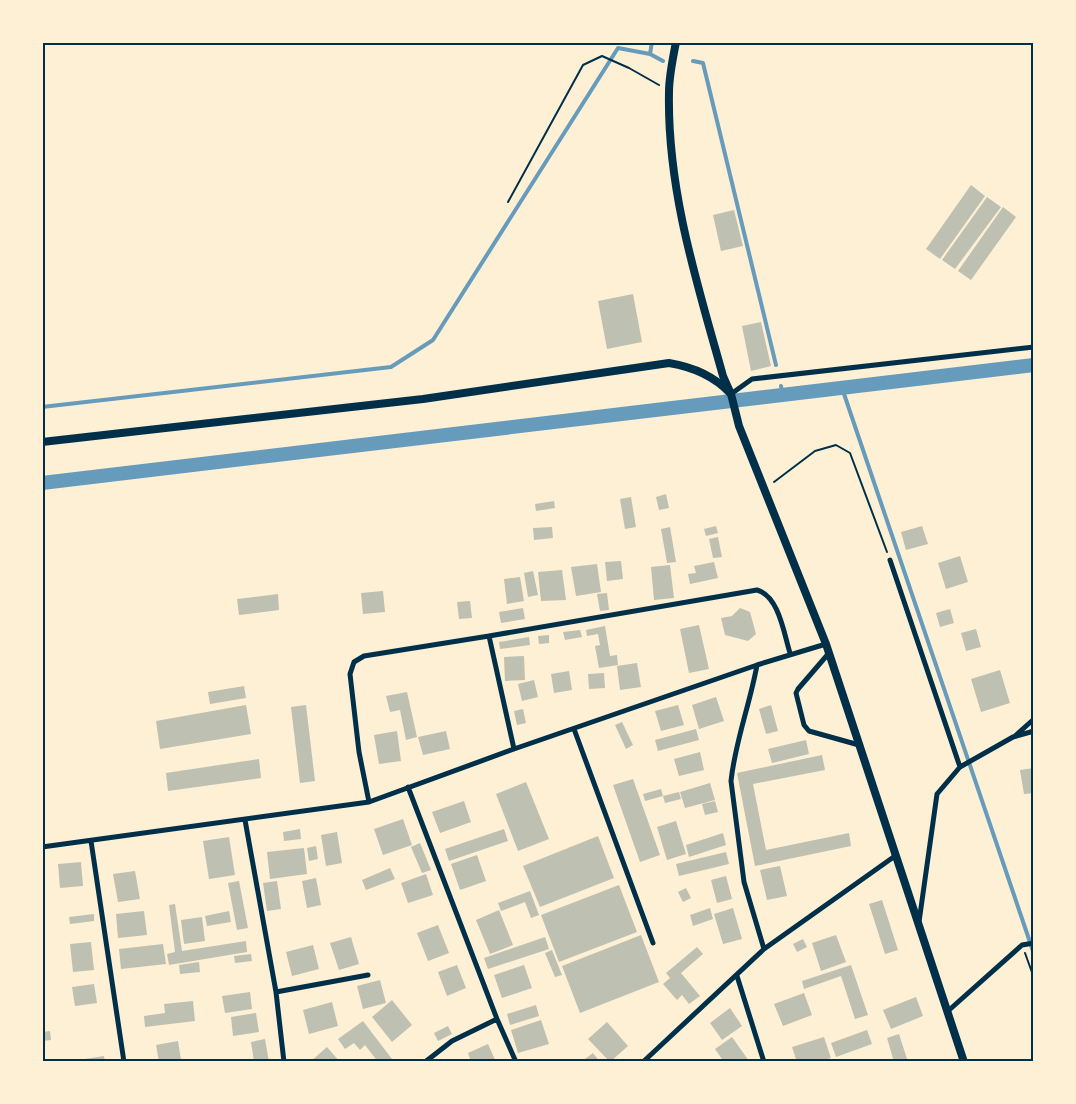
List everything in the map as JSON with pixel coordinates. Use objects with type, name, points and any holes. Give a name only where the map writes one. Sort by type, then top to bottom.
[{"type":"main road","points":[[676,42],[669,90],[672,148],[681,222],[723,376],[731,394],[739,426],[826,644],[964,1062]]},
{"type":"main road","points":[[42,442],[423,399],[669,363],[697,370],[715,380],[731,394]]},
{"type":"street","points":[[731,394],[752,379],[1034,347]]},
{"type":"street","points":[[890,560],[962,766]]},
{"type":"street","points":[[369,802],[359,752],[350,674],[354,662],[364,656],[757,590],[764,592],[774,606],[790,653]]},
{"type":"street","points":[[489,636],[514,749]]},
{"type":"street","points":[[42,847],[369,802],[790,653],[826,644]]},
{"type":"street","points":[[829,653],[796,693],[804,725],[809,731],[859,745]]},
{"type":"street","points":[[757,665],[731,781],[744,882],[764,949]]},
{"type":"street","points":[[918,926],[937,794],[962,766],[1013,737],[1034,719]]},
{"type":"street","points":[[574,729],[653,943]]},
{"type":"street","points":[[1013,737],[1034,731]]},
{"type":"street","points":[[408,787],[497,1019],[516,1062]]},
{"type":"street","points":[[245,820],[276,992],[284,1062]]},
{"type":"street","points":[[91,842],[124,1062]]},
{"type":"street","points":[[643,1062],[738,976],[764,949],[895,856]]},
{"type":"street","points":[[948,1011],[1023,945],[1034,942]]},
{"type":"street","points":[[276,992],[368,975]]},
{"type":"street","points":[[738,976],[764,1062]]},
{"type":"street","points":[[425,1062],[452,1041],[497,1019]]},
{"type":"path","points":[[508,202],[583,65],[602,56],[669,90]]},
{"type":"path","points":[[765,488],[814,451],[836,445],[850,453],[890,560]]},
{"type":"path","points":[[1023,945],[1034,978]]},
{"type":"building","points":[[971,185],[985,196],[940,259],[926,249]]},
{"type":"building","points":[[987,197],[1001,207],[955,269],[942,260]]},
{"type":"building","points":[[1003,207],[1016,217],[971,280],[958,271]]},
{"type":"building","points":[[734,210],[743,246],[721,251],[713,215]]},
{"type":"building","points":[[633,294],[642,342],[607,349],[598,301]]},
{"type":"building","points":[[761,322],[771,366],[751,371],[742,326]]},
{"type":"building","points":[[666,494],[669,508],[659,510],[656,497]]},
{"type":"building","points":[[631,497],[636,527],[625,529],[620,499]]},
{"type":"building","points":[[554,501],[555,508],[536,511],[535,504]]},
{"type":"building","points":[[716,526],[718,533],[706,536],[704,529]]},
{"type":"building","points":[[922,526],[928,544],[906,550],[901,532]]},
{"type":"building","points":[[552,527],[553,538],[534,540],[533,528]]},
{"type":"building","points":[[670,527],[676,562],[667,563],[661,529]]},
{"type":"building","points":[[718,537],[722,557],[713,558],[709,539]]},
{"type":"building","points":[[960,556],[968,582],[946,589],[938,563]]},
{"type":"building","points":[[621,561],[623,579],[607,581],[605,562]]},
{"type":"building","points":[[714,562],[718,578],[690,584],[688,574],[696,573],[694,566]]},
{"type":"building","points":[[597,564],[601,592],[576,596],[571,567]]},
{"type":"building","points":[[670,565],[674,598],[654,600],[651,567]]},
{"type":"building","points":[[562,570],[566,600],[541,601],[538,572]]},
{"type":"building","points":[[533,571],[538,595],[528,597],[524,573]]},
{"type":"building","points":[[520,577],[524,601],[507,604],[504,579]]},
{"type":"building","points":[[383,591],[385,612],[363,614],[361,593]]},
{"type":"building","points":[[607,593],[609,610],[600,611],[597,594]]},
{"type":"building","points":[[278,594],[279,610],[239,615],[237,599]]},
{"type":"building","points":[[470,601],[472,618],[459,619],[457,602]]},
{"type":"building","points":[[523,608],[525,619],[501,623],[499,612]]},
{"type":"building","points":[[740,608],[750,612],[756,634],[748,641],[725,635],[721,618],[732,616]]},
{"type":"building","points":[[950,609],[954,623],[940,627],[936,613]]},
{"type":"building","points":[[699,625],[709,669],[689,673],[680,629]]},
{"type":"building","points":[[605,626],[610,656],[617,655],[618,665],[599,668],[595,646],[600,645],[598,634],[587,636],[586,630]]},
{"type":"building","points":[[976,629],[981,647],[966,651],[961,633]]},
{"type":"building","points":[[580,630],[582,637],[565,640],[563,632]]},
{"type":"building","points":[[549,635],[549,643],[539,644],[538,636]]},
{"type":"building","points":[[529,637],[530,645],[500,649],[499,642]]},
{"type":"building","points":[[524,656],[525,680],[505,681],[504,657]]},
{"type":"building","points":[[637,663],[641,687],[620,690],[617,666]]},
{"type":"building","points":[[1000,670],[1010,703],[981,712],[971,679]]},
{"type":"building","points":[[569,671],[572,690],[554,693],[551,674]]},
{"type":"building","points":[[604,673],[605,688],[589,689],[588,674]]},
{"type":"building","points":[[534,680],[538,697],[522,701],[518,684]]},
{"type":"building","points":[[244,686],[246,698],[210,704],[208,692]]},
{"type":"building","points":[[407,692],[417,737],[406,740],[400,710],[390,712],[386,696]]},
{"type":"building","points":[[716,697],[724,721],[699,729],[692,705]]},
{"type":"building","points":[[246,705],[251,734],[160,749],[156,721]]},
{"type":"building","points":[[306,705],[315,781],[300,783],[291,707]]},
{"type":"building","points":[[678,705],[684,725],[661,731],[655,711]]},
{"type":"building","points":[[771,705],[778,731],[766,734],[759,709]]},
{"type":"building","points":[[523,709],[526,723],[517,725],[514,711]]},
{"type":"building","points":[[622,722],[633,745],[626,749],[615,725]]},
{"type":"building","points":[[696,729],[699,740],[658,751],[655,740]]},
{"type":"building","points":[[397,731],[401,761],[379,764],[374,735]]},
{"type":"building","points":[[446,731],[450,749],[423,755],[418,737]]},
{"type":"building","points":[[806,740],[809,754],[772,763],[768,749]]},
{"type":"building","points":[[700,752],[704,770],[679,776],[674,759]]},
{"type":"building","points":[[822,755],[825,770],[753,784],[766,850],[849,833],[851,846],[755,866],[737,773]]},
{"type":"building","points":[[259,759],[261,778],[168,791],[166,773]]},
{"type":"building","points":[[1034,768],[1034,793],[1024,794],[1020,770]]},
{"type":"building","points":[[633,779],[660,855],[640,862],[613,785]]},
{"type":"building","points":[[526,782],[549,839],[518,851],[496,794]]},
{"type":"building","points":[[710,783],[715,800],[685,808],[680,792]]},
{"type":"building","points":[[661,789],[663,796],[645,801],[643,794]]},
{"type":"building","points":[[679,792],[681,799],[665,803],[663,796]]},
{"type":"building","points":[[464,801],[471,822],[440,833],[432,812]]},
{"type":"building","points":[[715,801],[718,812],[705,815],[702,804]]},
{"type":"building","points":[[403,819],[412,845],[383,855],[374,829]]},
{"type":"building","points":[[676,821],[686,854],[667,860],[657,827]]},
{"type":"building","points":[[300,829],[301,839],[284,841],[283,832]]},
{"type":"building","points":[[504,829],[508,841],[449,861],[445,849]]},
{"type":"building","points":[[337,832],[342,863],[326,866],[321,835]]},
{"type":"building","points":[[723,833],[726,845],[689,857],[686,845]]},
{"type":"building","points":[[598,836],[614,878],[540,907],[523,866]]},
{"type":"building","points":[[229,837],[235,875],[209,879],[203,841]]},
{"type":"building","points":[[420,843],[431,870],[422,873],[411,847]]},
{"type":"building","points":[[316,846],[318,859],[309,861],[307,848]]},
{"type":"building","points":[[304,848],[307,874],[270,879],[267,852]]},
{"type":"building","points":[[726,852],[729,864],[679,876],[676,864]]},
{"type":"building","points":[[477,855],[486,881],[460,890],[451,864]]},
{"type":"building","points":[[81,862],[83,886],[60,888],[58,864]]},
{"type":"building","points":[[780,866],[787,896],[767,900],[760,870]]},
{"type":"building","points":[[390,868],[395,879],[366,890],[362,880]]},
{"type":"building","points":[[135,871],[140,899],[118,902],[113,874]]},
{"type":"building","points":[[426,874],[433,895],[408,903],[401,883]]},
{"type":"building","points":[[726,876],[732,899],[717,903],[711,880]]},
{"type":"building","points":[[316,878],[321,905],[307,908],[302,881]]},
{"type":"building","points":[[239,881],[248,928],[237,930],[228,883]]},
{"type":"building","points":[[277,881],[281,909],[267,911],[263,883]]},
{"type":"building","points":[[619,885],[637,932],[559,962],[541,915]]},
{"type":"building","points":[[686,888],[691,898],[683,902],[678,892]]},
{"type":"building","points":[[530,891],[539,915],[531,918],[525,902],[501,911],[498,903]]},
{"type":"building","points":[[882,900],[898,950],[885,954],[869,904]]},
{"type":"building","points":[[175,904],[182,951],[246,941],[247,952],[169,965],[167,954],[175,952],[169,905]]},
{"type":"building","points":[[710,908],[713,919],[693,926],[690,915]]},
{"type":"building","points":[[733,908],[742,939],[723,944],[714,914]]},
{"type":"building","points":[[499,910],[513,945],[490,954],[476,920]]},
{"type":"building","points":[[144,911],[147,935],[118,938],[116,914]]},
{"type":"building","points":[[229,911],[231,922],[207,926],[205,916]]},
{"type":"building","points":[[94,914],[94,921],[70,924],[69,917]]},
{"type":"building","points":[[202,917],[205,941],[184,944],[181,920]]},
{"type":"building","points":[[438,925],[449,953],[428,961],[417,933]]},
{"type":"building","points":[[641,935],[659,982],[580,1013],[562,966]]},
{"type":"building","points":[[836,935],[846,962],[821,971],[812,943]]},
{"type":"building","points":[[351,937],[359,964],[339,970],[330,943]]},
{"type":"building","points":[[545,937],[549,949],[488,969],[484,958]]},
{"type":"building","points":[[803,939],[807,947],[797,952],[793,944]]},
{"type":"building","points":[[91,942],[94,970],[73,972],[70,944]]},
{"type":"building","points":[[163,944],[166,964],[121,969],[119,949]]},
{"type":"building","points":[[313,945],[319,969],[292,976],[286,952]]},
{"type":"building","points":[[697,947],[703,954],[681,973],[700,996],[689,1004],[682,995],[677,1000],[663,984],[670,978],[666,973]]},
{"type":"building","points":[[552,950],[562,975],[555,977],[545,953]]},
{"type":"building","points":[[251,954],[252,961],[235,963],[234,956]]},
{"type":"building","points":[[199,962],[200,972],[180,974],[179,965]]},
{"type":"building","points":[[457,965],[466,988],[447,996],[438,972]]},
{"type":"building","points":[[524,965],[532,988],[502,998],[494,975]]},
{"type":"building","points":[[851,965],[868,1015],[855,1019],[841,976],[804,989],[802,981]]},
{"type":"building","points":[[380,980],[386,1003],[363,1009],[357,986]]},
{"type":"building","points":[[94,984],[97,1003],[75,1006],[72,987]]},
{"type":"building","points":[[250,992],[252,1009],[225,1013],[222,996]]},
{"type":"building","points":[[804,993],[812,1015],[783,1026],[774,1004]]},
{"type":"building","points":[[916,997],[923,1016],[891,1029],[883,1010]]},
{"type":"building","points":[[392,1000],[412,1025],[392,1042],[372,1017]]},
{"type":"building","points":[[193,1001],[195,1021],[145,1027],[144,1016],[165,1013],[164,1004]]},
{"type":"building","points":[[332,1002],[338,1026],[309,1034],[303,1010]]},
{"type":"building","points":[[536,1005],[539,1016],[510,1025],[507,1014]]},
{"type":"building","points":[[730,1008],[742,1026],[722,1040],[710,1023]]},
{"type":"building","points":[[256,1013],[259,1032],[233,1036],[231,1017]]},
{"type":"building","points":[[541,1020],[549,1044],[518,1053],[511,1030]]},
{"type":"building","points":[[363,1021],[392,1059],[389,1062],[378,1062],[365,1045],[360,1050],[354,1043],[345,1049],[338,1039]]},
{"type":"building","points":[[607,1022],[628,1046],[610,1062],[588,1039]]},
{"type":"building","points":[[448,1026],[452,1034],[438,1041],[434,1033]]},
{"type":"building","points":[[867,1030],[872,1044],[836,1057],[831,1043]]},
{"type":"building","points":[[50,1031],[51,1040],[42,1041],[42,1032]]},
{"type":"building","points":[[899,1034],[908,1062],[894,1062],[887,1038]]},
{"type":"building","points":[[732,1037],[748,1062],[724,1062],[715,1049]]},
{"type":"building","points":[[824,1037],[831,1058],[818,1062],[797,1062],[792,1047]]},
{"type":"building","points":[[265,1039],[269,1062],[254,1062],[251,1042]]},
{"type":"building","points":[[178,1041],[181,1060],[159,1062],[156,1045]]},
{"type":"building","points":[[488,1044],[496,1062],[471,1062],[468,1053]]},
{"type":"building","points":[[327,1047],[340,1062],[310,1062]]},
{"type":"building","points":[[593,1053],[600,1062],[581,1062]]},
{"type":"building","points":[[104,1056],[105,1062],[78,1062],[78,1060]]},
{"type":"waterway","points":[[650,54],[652,42]]},
{"type":"waterway","points":[[42,407],[391,367],[433,340],[618,48],[650,54],[663,61]]},
{"type":"waterway","points":[[693,61],[703,63],[776,365]]},
{"type":"waterway","points":[[42,483],[1034,365]]},
{"type":"waterway","points":[[781,386],[783,395]]},
{"type":"waterway","points":[[842,388],[1034,954]]}]
